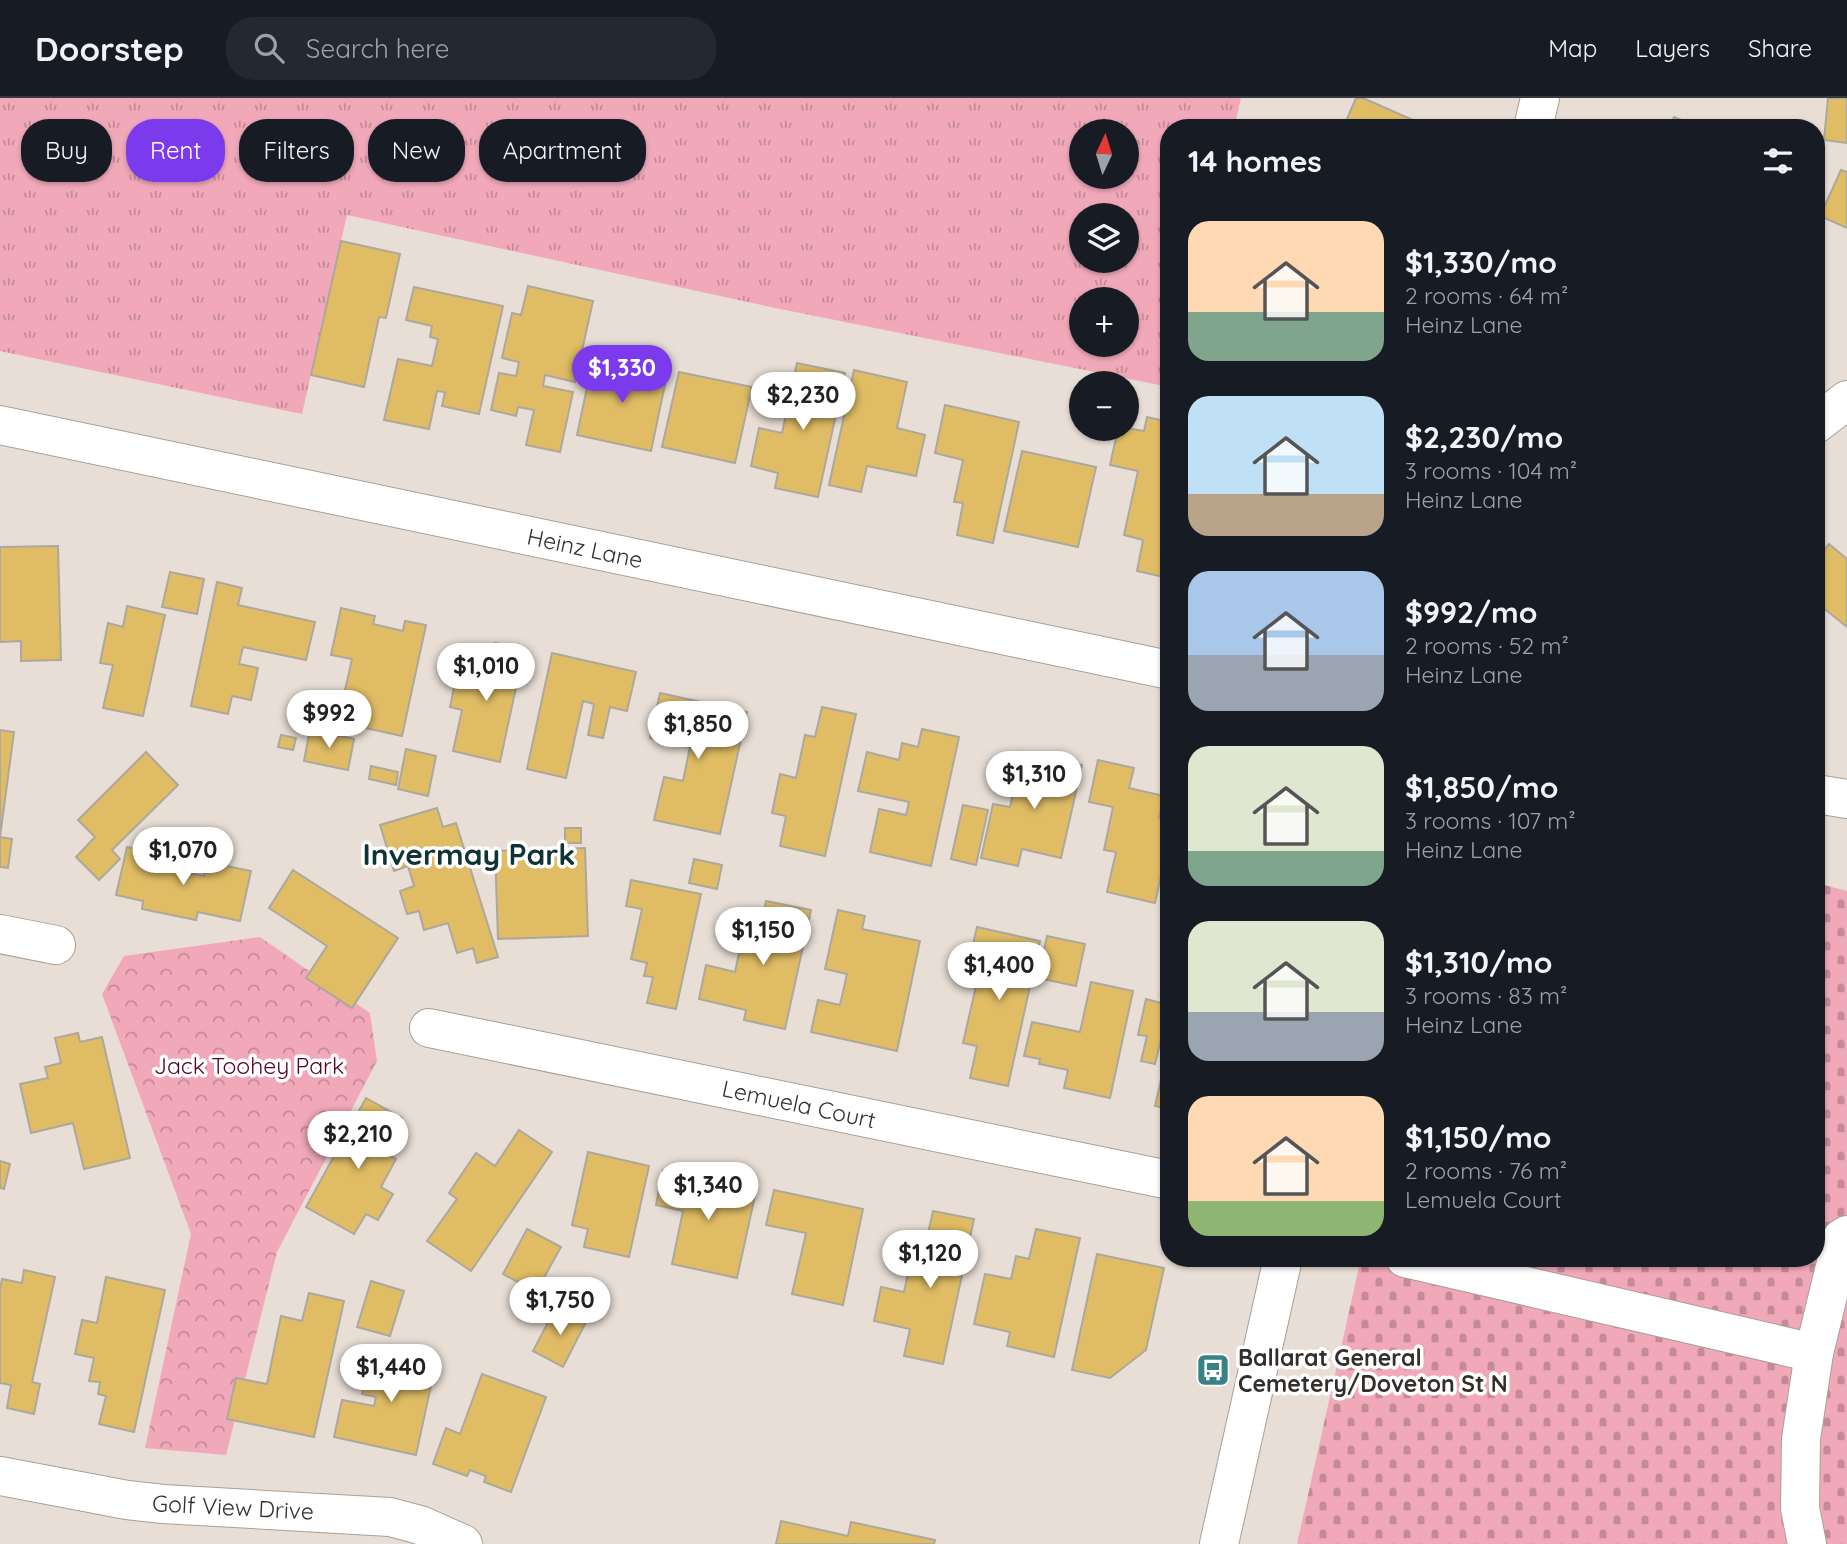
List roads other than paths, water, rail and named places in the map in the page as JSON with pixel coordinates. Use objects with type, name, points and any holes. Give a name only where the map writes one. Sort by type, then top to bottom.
[{"type":"street","points":[[1535,119],[1540,98]]},
{"type":"street","points":[[1825,417],[1847,400]]},
{"type":"street","name":"Heinz Lane","points":[[0,425],[1160,668]]},
{"type":"street","points":[[1825,795],[1847,799]]},
{"type":"street","points":[[0,934],[56,946]]},
{"type":"street","name":"Lemuela Court","points":[[429,1028],[1160,1178]]},
{"type":"street","points":[[1808,1544],[1800,1508],[1801,1439],[1814,1353],[1842,1238],[1847,1235]]},
{"type":"street","points":[[1219,1544],[1281,1267]]},
{"type":"street","points":[[1444,1267],[1814,1353]]},
{"type":"street","name":"Golf View Drive","points":[[0,1476],[127,1500],[384,1531],[421,1525],[463,1544]]},
{"type":"place","name":"Ballarat General Cemetery/Doveton St N","points":[[1213,1370]]},
{"type":"district","name":"Invermay Park","points":[[469,854]]},
{"type":"park label","name":"Jack Toohey Park","points":[[249,1065]]}]
